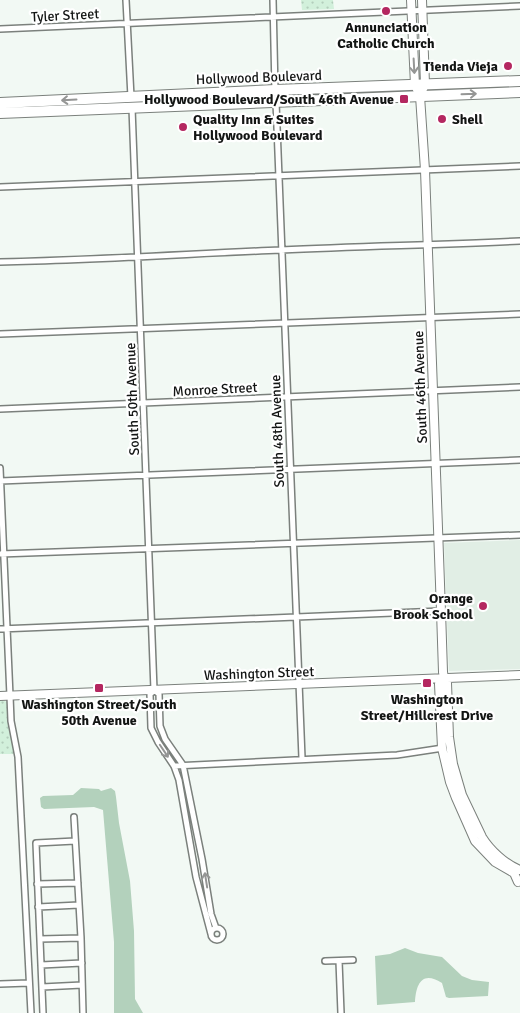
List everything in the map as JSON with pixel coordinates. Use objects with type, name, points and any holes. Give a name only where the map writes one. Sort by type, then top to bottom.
[{"type":"highway","name":"Hollywood Boulevard","points":[[0,103],[315,88],[520,81]]},
{"type":"highway","points":[[276,102],[277,99],[284,95],[311,94],[315,88]]},
{"type":"highway","points":[[231,104],[236,99],[269,97],[274,94],[275,90]]},
{"type":"highway","name":"Hollywood Boulevard","points":[[0,113],[518,91]]},
{"type":"highway","points":[[132,108],[135,102],[168,100],[174,95]]},
{"type":"highway","points":[[94,109],[101,104],[127,102],[132,97]]},
{"type":"street","points":[[126,0],[132,97]]},
{"type":"street","points":[[273,0],[275,90]]},
{"type":"street","points":[[411,0],[420,84]]},
{"type":"street","points":[[420,96],[422,0]]},
{"type":"street","name":"Tyler Street","points":[[0,29],[520,6]]},
{"type":"street","name":"South 46th Avenue","points":[[420,96],[425,170],[444,678],[440,684],[446,746]]},
{"type":"street","name":"South 48th Avenue","points":[[276,102],[302,758]]},
{"type":"street","name":"South 50th Avenue","points":[[132,108],[154,690]]},
{"type":"street","points":[[0,187],[520,166]]},
{"type":"street","points":[[0,262],[137,258],[282,250],[428,246],[520,241]]},
{"type":"street","points":[[0,334],[520,314]]},
{"type":"street","name":"Monroe Street","points":[[0,409],[520,387]]},
{"type":"street","points":[[0,481],[520,460]]},
{"type":"street","points":[[0,468],[2,554],[8,629],[11,721],[18,757],[31,1013]]},
{"type":"street","points":[[2,554],[520,535]]},
{"type":"street","points":[[0,629],[440,611]]},
{"type":"street","name":"Washington Street","points":[[0,696],[520,675]]},
{"type":"street","points":[[154,690],[159,694],[160,726],[164,739],[183,765],[211,914],[216,928],[221,930],[222,937],[219,940],[215,940],[211,934],[196,877],[179,780],[174,766],[151,728],[150,694],[154,690]]},
{"type":"street","points":[[174,766],[302,758],[397,755],[446,746]]},
{"type":"street","points":[[446,746],[457,780],[486,845],[520,870]]},
{"type":"street","points":[[446,746],[450,782],[475,840],[495,862],[514,874],[519,882]]},
{"type":"street","points":[[74,817],[83,1013]]},
{"type":"street","points":[[43,1013],[36,843],[75,841]]},
{"type":"street","points":[[37,884],[78,883]]},
{"type":"street","points":[[38,907],[79,905]]},
{"type":"street","points":[[211,934],[216,928]]},
{"type":"street","points":[[40,939],[81,938]]},
{"type":"street","points":[[325,961],[353,960]]},
{"type":"street","points":[[339,961],[341,1013]]},
{"type":"street","points":[[41,964],[82,963]]},
{"type":"street","points":[[0,984],[29,983]]},
{"type":"street","points":[[42,987],[82,985]]},
{"type":"shaded area","points":[[301,0],[333,0],[334,9],[302,10]]},
{"type":"shaded area","name":"Orange Brook School","points":[[520,540],[520,669],[449,671],[444,543]]},
{"type":"shaded area","points":[[0,699],[7,702],[9,726],[16,754],[0,754]]},
{"type":"shaded area","points":[[81,788],[99,789],[101,791],[111,788],[115,791],[130,881],[134,931],[135,999],[143,1013],[114,1013],[114,942],[103,810],[94,807],[44,809],[41,807],[40,798],[43,796],[73,795]]},
{"type":"shaded area","points":[[405,948],[418,953],[442,957],[462,976],[472,980],[489,982],[488,996],[449,998],[446,997],[442,983],[429,978],[421,981],[415,1002],[377,1005],[375,956],[390,954]]},
{"type":"place","name":"Annunciation Catholic Church","points":[[386,11]]},
{"type":"place","name":"Tienda Vieja","points":[[508,66]]},
{"type":"place","name":"Hollywood Boulevard/South 46th Avenue","points":[[404,99]]},
{"type":"place","name":"Shell","points":[[442,119]]},
{"type":"place","name":"Quality Inn & Suites Hollywood Boulevard","points":[[183,127]]},
{"type":"place","name":"Orange Brook School","points":[[483,606]]},
{"type":"place","name":"Washington Street/Hillcrest Drive","points":[[427,683]]},
{"type":"place","name":"Washington Street/South 50th Avenue","points":[[99,688]]}]
